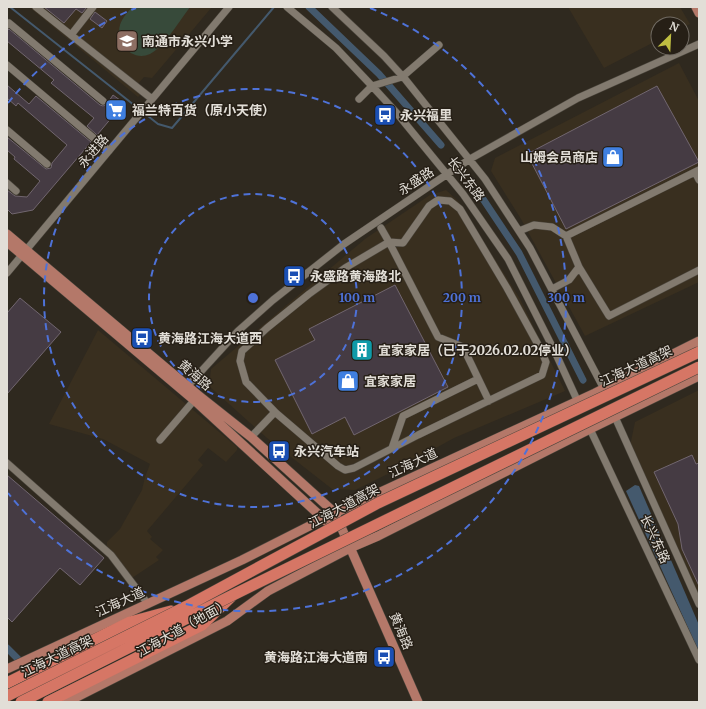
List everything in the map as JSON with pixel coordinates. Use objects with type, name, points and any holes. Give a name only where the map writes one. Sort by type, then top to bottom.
[{"type":"highway","name":"江海大道高架","points":[[7,696],[187,606],[378,503],[699,352]]},
{"type":"highway","name":"江海大道高架","points":[[21,702],[233,595],[699,367]]},
{"type":"highway","points":[[58,701],[202,625],[233,595]]},
{"type":"highway","points":[[7,683],[130,622],[187,606]]},
{"type":"main road","points":[[696,7],[699,13]]},
{"type":"main road","name":"黄海路","points":[[7,234],[24,252],[196,398],[325,519],[350,548]]},
{"type":"main road","name":"黄海路","points":[[7,242],[24,252]]},
{"type":"main road","name":"江海大道","points":[[7,669],[242,560],[335,514],[578,402],[699,341]]},
{"type":"main road","points":[[350,548],[378,536],[699,376]]},
{"type":"main road","name":"黄海路","points":[[196,398],[251,438],[335,514],[418,702]]},
{"type":"main road","name":"江海大道（地面）","points":[[58,701],[227,621],[268,591],[350,548]]},
{"type":"street","points":[[36,7],[150,101]]},
{"type":"street","points":[[71,35],[93,7]]},
{"type":"street","name":"永进路","points":[[7,273],[229,7]]},
{"type":"street","name":"长兴东路","points":[[287,7],[336,48],[372,86],[400,116],[463,194],[508,259],[555,352],[578,402]]},
{"type":"street","name":"长兴东路","points":[[332,7],[384,56],[485,179],[530,248],[604,389]]},
{"type":"street","points":[[7,25],[9,23],[103,101]]},
{"type":"street","name":"永盛路","points":[[185,388],[238,331],[273,300],[344,244],[470,159],[578,98],[699,44]]},
{"type":"street","points":[[359,99],[372,86],[402,77],[439,45]]},
{"type":"street","points":[[7,65],[109,151]]},
{"type":"street","points":[[7,130],[47,164]]},
{"type":"street","points":[[566,236],[697,171],[699,180]]},
{"type":"street","points":[[7,183],[16,191]]},
{"type":"street","points":[[438,200],[450,201],[460,209],[524,317],[546,362],[542,375],[354,468],[345,470],[338,466],[275,412],[246,382],[240,361],[242,351],[267,328],[309,294],[345,268],[389,242],[403,243],[429,206],[438,200]]},
{"type":"street","points":[[519,231],[534,225],[552,227],[566,236],[579,267],[609,316],[699,270]]},
{"type":"street","points":[[381,228],[438,337],[464,347],[489,401]]},
{"type":"street","points":[[552,289],[569,280],[579,267]]},
{"type":"street","points":[[392,448],[403,416],[478,379]]},
{"type":"street","points":[[160,440],[196,398]]},
{"type":"street","points":[[251,438],[275,412]]},
{"type":"street","name":"长兴东路","points":[[616,417],[699,604]]},
{"type":"street","name":"长兴东路","points":[[590,429],[699,660]]},
{"type":"street","points":[[7,463],[111,554],[148,604]]},
{"type":"street","points":[[7,691],[15,702]]},
{"type":"shaded area","name":"南通市永兴小学","points":[[29,7],[212,7],[152,78],[144,77],[138,84],[144,91],[138,97]]},
{"type":"shaded area","points":[[568,7],[680,7],[685,16],[650,16],[650,44],[604,68]]},
{"type":"shaded area","points":[[679,63],[699,101],[699,282],[585,336],[521,219],[491,171],[495,158]]},
{"type":"shaded area","points":[[446,190],[459,202],[520,299],[565,391],[454,438],[396,470],[355,490],[332,489],[267,438],[209,386],[211,369],[365,239],[430,195]]},
{"type":"shaded area","points":[[98,330],[237,447],[237,450],[226,462],[208,448],[198,460],[203,465],[147,531],[152,537],[150,539],[163,550],[156,557],[159,560],[132,578],[107,546],[107,542],[120,529],[142,490],[150,464],[103,439],[49,424]]},
{"type":"shaded area","points":[[699,390],[699,598],[630,446],[635,422]]},
{"type":"green space","points":[[132,7],[190,7],[172,33],[160,46],[150,54],[143,56],[131,53],[126,49],[120,38],[119,32],[121,22]]},
{"type":"water","points":[[635,485],[639,486],[699,625],[699,652],[626,491]]},
{"type":"building","points":[[44,7],[87,7],[82,13],[76,9],[64,23]]},
{"type":"building","points":[[95,12],[107,21],[102,28],[90,19]]},
{"type":"building","points":[[9,29],[100,105],[103,106],[107,104],[113,95],[124,103],[97,135],[87,126],[94,118],[51,83],[54,80],[7,41],[7,31]]},
{"type":"building","points":[[7,85],[29,104],[36,96],[91,142],[33,210],[12,214],[7,209],[7,190],[15,196],[27,197],[40,181],[14,159],[15,157],[7,150],[7,137],[46,169],[51,168],[52,163],[67,145],[18,103],[16,106],[7,98]]},
{"type":"building","name":"山姆会员商店","points":[[657,86],[699,162],[566,229],[527,154]]},
{"type":"building","name":"宜家家居（已于2026.02.02停业）","points":[[395,285],[448,387],[354,435],[345,417],[312,434],[275,360],[315,340],[309,329]]},
{"type":"building","points":[[20,298],[61,332],[7,394],[7,313]]},
{"type":"building","points":[[692,455],[696,464],[699,463],[699,586],[682,549],[678,524],[654,472]]},
{"type":"building","points":[[7,475],[104,558],[80,585],[60,568],[12,622],[7,617]]},
{"type":"waterway","points":[[10,7],[158,124],[172,128],[274,7]]},
{"type":"waterway","points":[[309,7],[379,74],[441,145]]},
{"type":"waterway","points":[[471,181],[519,253],[583,380]]},
{"type":"waterway","points":[[7,648],[18,659]]},
{"type":"place","name":"南通市永兴小学","points":[[127,41]]},
{"type":"place","name":"福兰特百货（原小天使）","points":[[116,110]]},
{"type":"place","name":"永兴福里","points":[[385,115]]},
{"type":"place","name":"山姆会员商店","points":[[613,157]]},
{"type":"place","name":"永盛路黄海路北","points":[[294,276]]},
{"type":"place","name":"黄海路江海大道西","points":[[142,338]]},
{"type":"place","name":"宜家家居（已于2026.02.02停业）","points":[[362,350]]},
{"type":"place","name":"宜家家居","points":[[348,381]]},
{"type":"place","name":"永兴汽车站","points":[[279,451]]},
{"type":"place","name":"黄海路江海大道南","points":[[384,657]]}]
